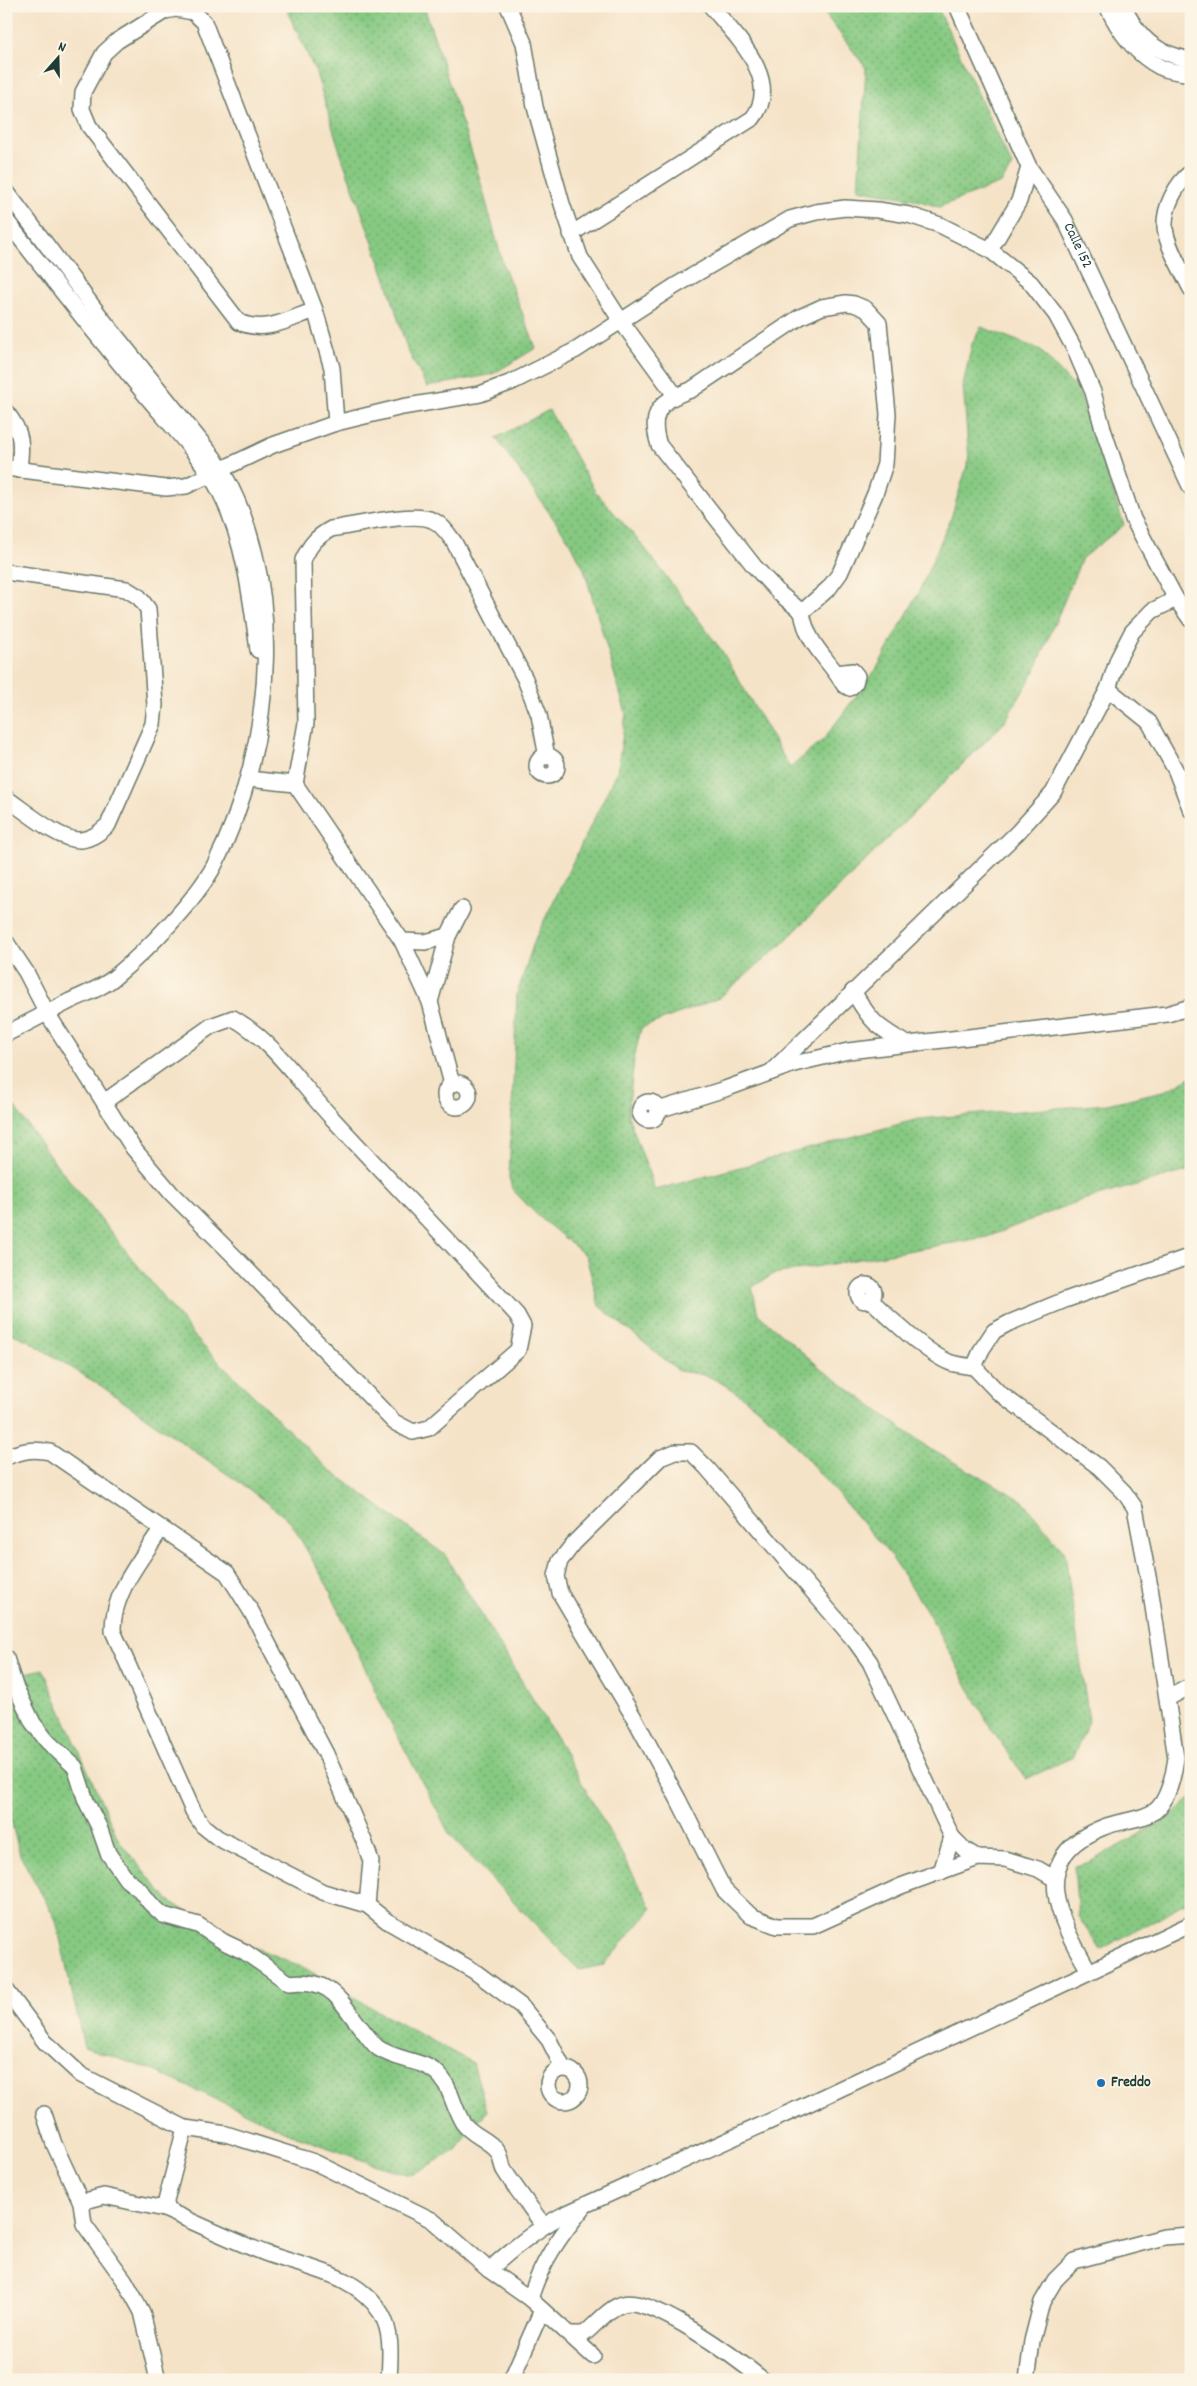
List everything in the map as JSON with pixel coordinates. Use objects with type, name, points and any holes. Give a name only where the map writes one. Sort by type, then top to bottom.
[{"type":"street","points":[[508,6],[524,43],[535,106],[571,234],[580,257],[621,321],[675,395]]},
{"type":"street","points":[[571,234],[753,118],[759,110],[763,86],[756,65],[748,51],[711,6]]},
{"type":"street","name":"Calle 152","points":[[957,6],[1029,167],[1064,220],[1191,488]]},
{"type":"street","points":[[1107,6],[1116,26],[1136,50],[1162,68],[1191,74]]},
{"type":"street","points":[[1123,6],[1132,24],[1145,41],[1171,56],[1191,60]]},
{"type":"street","points":[[315,310],[262,328],[250,327],[239,322],[89,126],[82,109],[83,92],[104,53],[117,41],[165,11],[176,9],[193,12],[204,22],[315,310],[332,368],[336,423]]},
{"type":"street","points":[[990,250],[1019,201],[1029,167]]},
{"type":"street","points":[[1191,172],[1180,180],[1168,204],[1165,228],[1191,290]]},
{"type":"street","points":[[6,191],[240,503],[263,597],[266,635],[261,707],[248,779],[242,801],[213,868],[181,911],[115,977],[6,1034]]},
{"type":"street","points":[[6,412],[16,427],[22,444],[13,469],[166,488],[186,486],[273,445],[336,423],[402,407],[480,394],[512,382],[576,350],[675,286],[790,219],[816,212],[845,208],[878,210],[909,215],[940,224],[990,250],[1031,283],[1056,315],[1075,350],[1093,392],[1103,429],[1133,519],[1176,599],[1191,620]]},
{"type":"street","points":[[6,220],[215,471]]},
{"type":"street","points":[[802,612],[829,588],[840,573],[875,494],[885,464],[888,414],[879,323],[866,309],[854,304],[846,303],[822,307],[800,316],[691,390],[675,395],[659,409],[654,421],[659,445],[754,566],[780,594],[802,612],[804,626],[812,643],[836,673]]},
{"type":"street","points":[[452,1084],[430,1002],[402,941],[295,784],[306,723],[303,560],[312,543],[319,535],[331,529],[419,516],[434,520],[445,529],[454,542],[525,679],[539,715],[547,756]]},
{"type":"street","points":[[6,572],[126,589],[139,596],[148,609],[155,705],[153,724],[108,825],[95,836],[80,840],[66,838],[6,798]]},
{"type":"street","points":[[771,1072],[1017,833],[1053,793],[1108,688],[1118,659],[1132,632],[1152,611],[1176,599]]},
{"type":"street","points":[[1108,688],[1149,722],[1176,771],[1191,810]]},
{"type":"street","points":[[248,779],[295,784]]},
{"type":"street","points":[[430,1002],[448,936],[462,909]]},
{"type":"street","points":[[402,941],[425,942],[448,936]]},
{"type":"street","points":[[6,942],[26,972],[47,1012],[132,1148],[172,1194],[394,1422],[413,1432],[429,1428],[518,1350],[524,1326],[517,1314],[366,1154],[309,1092],[275,1051],[251,1028],[234,1018],[211,1026],[104,1102]]},
{"type":"street","points":[[853,992],[877,1027],[905,1043]]},
{"type":"street","points":[[658,1110],[771,1072],[848,1051],[905,1043],[1147,1017],[1167,1014],[1191,1007]]},
{"type":"street","points":[[974,1367],[982,1349],[994,1331],[1009,1323],[1065,1300],[1191,1256]]},
{"type":"street","points":[[871,1300],[890,1319],[950,1363],[974,1367],[998,1392],[1099,1467],[1124,1492],[1135,1508],[1168,1698],[1176,1758],[1169,1788],[1156,1810],[1134,1820],[1106,1826],[1084,1835],[1064,1855],[1055,1879],[1059,1913],[1090,1972]]},
{"type":"street","points":[[6,1457],[25,1450],[36,1449],[50,1452],[227,1572],[251,1611],[326,1754],[364,1841],[371,1861],[367,1905]]},
{"type":"street","points":[[978,1858],[965,1850],[952,1836],[870,1662],[856,1641],[691,1452],[675,1452],[660,1458],[574,1543],[560,1561],[556,1576],[560,1593],[641,1730],[724,1890],[751,1916],[777,1926],[813,1926],[901,1886],[978,1858],[1005,1859],[1038,1869],[1055,1879]]},
{"type":"street","points":[[161,1529],[122,1592],[115,1607],[114,1631],[193,1812],[203,1826],[218,1838],[323,1892],[367,1905],[387,1921],[474,1971],[521,2006],[549,2040],[563,2068]]},
{"type":"street","points":[[6,1658],[15,1686],[33,1723],[47,1741],[75,1767],[86,1800],[99,1827],[108,1853],[126,1879],[140,1890],[150,1903],[164,1915],[198,1925],[244,1952],[289,1983],[318,1982],[331,1991],[377,2047],[403,2060],[424,2064],[439,2074],[450,2092],[464,2124],[477,2136],[489,2142],[499,2153],[503,2169],[544,2226]]},
{"type":"street","points":[[1168,1698],[1191,1686]]},
{"type":"street","points":[[940,1872],[952,1836]]},
{"type":"street","points":[[489,2270],[544,2226],[1191,1924]]},
{"type":"street","points":[[6,1990],[45,2042],[82,2075],[185,2128],[226,2134],[314,2162],[432,2220],[489,2270],[530,2299],[593,2356]]},
{"type":"street","points":[[44,2114],[54,2144],[81,2202],[84,2224],[125,2282],[142,2312],[158,2380]]},
{"type":"street","points":[[164,2209],[185,2128]]},
{"type":"street","points":[[81,2202],[104,2196],[164,2209],[266,2253],[326,2272],[358,2289],[381,2313],[390,2342],[390,2380]]},
{"type":"street","points":[[530,2299],[537,2275],[550,2251],[584,2207]]},
{"type":"street","points":[[1027,2380],[1032,2341],[1042,2302],[1055,2280],[1074,2261],[1164,2236],[1191,2235]]},
{"type":"street","points":[[569,2334],[584,2334],[612,2309],[625,2303],[644,2306],[669,2317],[725,2350],[763,2380]]},
{"type":"street","points":[[511,2380],[542,2310]]},
{"type":"green space","points":[[285,6],[424,6],[477,169],[503,264],[536,348],[493,374],[427,387],[407,349],[387,282],[341,155],[316,73]]},
{"type":"green space","points":[[819,6],[937,6],[1012,166],[1001,183],[939,207],[913,199],[858,189],[866,68]]},
{"type":"green space","points":[[981,327],[1039,349],[1079,392],[1124,525],[1082,558],[1035,671],[1004,723],[781,945],[719,998],[641,1028],[634,1059],[628,1115],[655,1190],[918,1119],[1107,1104],[1167,1090],[1191,1077],[1191,1170],[1079,1201],[987,1237],[774,1274],[752,1287],[758,1314],[823,1370],[930,1449],[1022,1500],[1065,1553],[1089,1721],[1073,1757],[1026,1779],[992,1730],[927,1611],[890,1555],[775,1422],[723,1384],[706,1375],[679,1371],[599,1306],[586,1256],[536,1214],[512,1189],[509,1177],[517,994],[535,939],[617,772],[626,714],[584,569],[570,542],[496,438],[549,410],[595,491],[644,547],[722,651],[790,768],[824,739],[877,668],[918,594],[951,518],[969,459],[963,385],[972,344]]},
{"type":"green space","points":[[11,1102],[53,1160],[200,1343],[327,1468],[445,1555],[559,1742],[652,1908],[604,1965],[579,1970],[450,1835],[384,1710],[328,1587],[290,1521],[246,1487],[101,1386],[27,1340],[11,1333],[6,1339],[6,1104]]},
{"type":"green space","points":[[43,1669],[119,1841],[167,1899],[219,1933],[303,1967],[386,2016],[473,2063],[487,2111],[455,2151],[411,2175],[373,2164],[291,2134],[155,2071],[84,2047],[56,1920],[20,1855],[8,1809],[6,1678]]},
{"type":"green space","points":[[1191,1798],[1191,1900],[1100,1950],[1078,1916],[1074,1866],[1090,1862],[1170,1817]]},
{"type":"place","name":"Freddo","points":[[1101,2083]]}]
